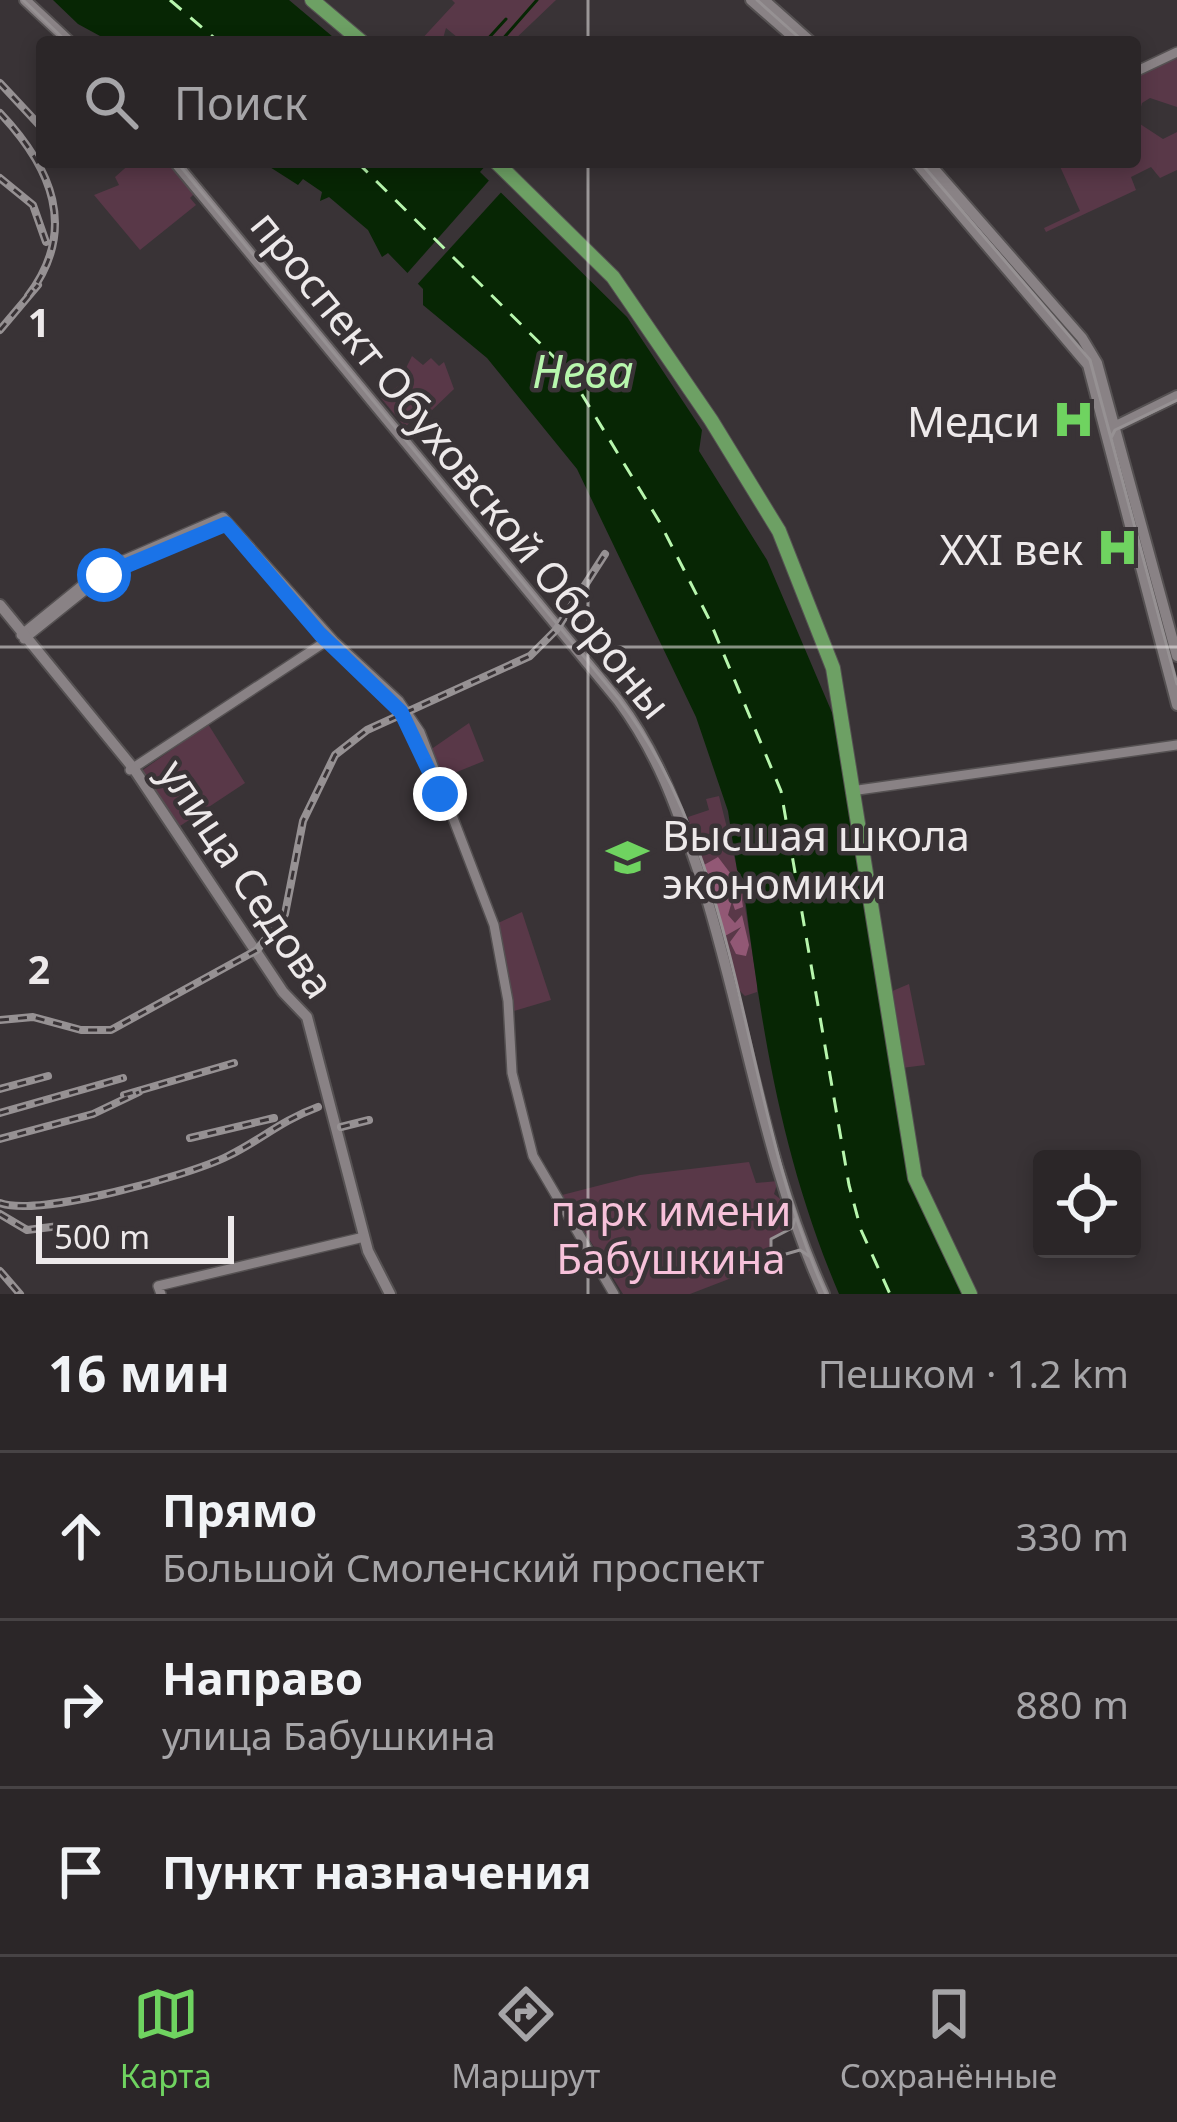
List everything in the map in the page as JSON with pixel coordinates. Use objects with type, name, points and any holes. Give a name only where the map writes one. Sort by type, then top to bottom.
[{"type":"main road","points":[[22,0],[60,36]]},
{"type":"main road","points":[[309,0],[352,36]]},
{"type":"main road","points":[[751,0],[792,36]]},
{"type":"main road","points":[[764,0],[804,36]]},
{"type":"main road","name":"проспект Обуховской Обороны","points":[[183,168],[629,708],[676,788],[785,1194],[824,1294]]},
{"type":"main road","points":[[505,168],[616,272],[781,530],[833,668],[915,1178],[972,1294]]},
{"type":"main road","points":[[921,168],[1082,352],[1112,431],[1177,656]]},
{"type":"main road","points":[[938,168],[1082,338],[1097,363],[1177,705]]},
{"type":"main road","points":[[1112,431],[1177,400]]},
{"type":"main road","name":"улица Седова","points":[[0,607],[132,770],[283,992],[307,1017],[363,1237],[389,1294]]},
{"type":"street","points":[[1141,69],[1177,52]]},
{"type":"street","points":[[24,636],[107,566],[227,520],[329,639],[404,711],[488,921],[503,992],[508,1074],[526,1146],[612,1294]]},
{"type":"street","points":[[132,770],[329,639]]},
{"type":"street","points":[[854,791],[1177,746]]},
{"type":"street","points":[[160,1290],[363,1237]]},
{"type":"green space","points":[[452,0],[556,0],[518,36],[456,36],[446,28],[444,36],[425,36],[455,3]]},
{"type":"green space","points":[[1177,55],[1177,107],[1150,98],[1141,107],[1141,72]]},
{"type":"green space","points":[[1141,125],[1163,139],[1177,132],[1177,170],[1160,178],[1151,167],[1131,177],[1136,190],[1046,232],[1044,228],[1080,211],[1061,168],[1141,168]]},
{"type":"green space","points":[[125,168],[176,168],[203,201],[194,194],[190,198],[196,205],[140,250],[94,195],[119,185],[115,177]]},
{"type":"green space","points":[[412,356],[423,365],[431,358],[439,366],[444,362],[454,389],[429,413],[421,402],[411,404],[417,416],[405,427],[381,398],[413,376],[406,368]]},
{"type":"green space","points":[[469,723],[484,761],[442,778],[430,750]]},
{"type":"green space","points":[[208,724],[245,783],[177,828],[140,772]]},
{"type":"green space","points":[[719,796],[742,888],[757,982],[757,992],[745,996],[738,989],[688,817],[709,810],[706,799]]},
{"type":"green space","points":[[522,912],[551,1000],[514,1011],[498,923]]},
{"type":"green space","points":[[909,984],[925,1065],[902,1068],[890,992]]},
{"type":"green space","name":"парк имени Бабушкина","points":[[749,1162],[756,1183],[778,1181],[774,1194],[784,1202],[791,1226],[770,1239],[773,1262],[690,1294],[623,1294],[562,1195],[640,1175]]},
{"type":"shaded area","points":[[718,857],[740,886],[743,907],[735,910],[732,901],[728,915],[735,923],[742,915],[749,945],[746,956],[736,954],[730,942],[741,927],[725,936],[718,918],[704,865]]},
{"type":"water","points":[[53,0],[289,0],[332,36],[100,36],[78,24]]},
{"type":"water","name":"Нева","points":[[271,168],[483,168],[480,172],[627,317],[702,430],[699,451],[767,560],[836,722],[910,1179],[965,1294],[839,1294],[789,1148],[759,1001],[745,898],[752,891],[737,870],[728,811],[696,717],[577,469],[487,358],[423,305],[423,289],[388,253],[382,257],[368,230],[329,197],[320,201],[322,192],[303,179],[298,185]]},
{"type":"pier","points":[[493,176],[505,188],[414,288],[403,278]]},
{"type":"waterway","points":[[505,36],[537,0]]},
{"type":"waterway","points":[[490,36],[506,19]]},
{"type":"ferry route","points":[[170,0],[212,36]]},
{"type":"ferry route","points":[[363,168],[567,370],[659,521],[709,619],[781,791],[849,1185],[861,1230],[890,1294]]},
{"type":"tram line","points":[[23,0],[61,36]]},
{"type":"tram line","points":[[757,0],[797,36]]},
{"type":"tram line","points":[[182,168],[619,699],[661,765],[693,836],[718,911],[775,1145],[826,1294]]},
{"type":"tram line","points":[[925,168],[1090,360],[1177,684]]},
{"type":"tram line","points":[[1111,438],[1115,430],[1177,400]]},
{"type":"tram line","points":[[795,1219],[792,1228],[771,1239],[771,1252],[779,1256],[800,1250],[809,1256]]},
{"type":"railway","points":[[0,83],[36,122]]},
{"type":"railway","points":[[0,113],[36,160]]},
{"type":"railway","points":[[28,296],[44,271],[55,223],[40,168]]},
{"type":"railway","points":[[0,178],[33,205],[46,242]]},
{"type":"railway","points":[[0,330],[38,285]]},
{"type":"railway","points":[[0,1020],[33,1017],[81,1030],[111,1030],[257,950],[285,914],[303,821],[335,755],[367,730],[530,656],[556,630],[605,554]]},
{"type":"railway","points":[[124,1095],[234,1063]]},
{"type":"railway","points":[[0,1089],[48,1076]]},
{"type":"railway","points":[[0,1113],[123,1078]]},
{"type":"railway","points":[[0,1139],[93,1114],[139,1092]]},
{"type":"railway","points":[[0,1203],[19,1206],[79,1200],[181,1174],[228,1156],[318,1107]]},
{"type":"railway","points":[[190,1138],[274,1118]]},
{"type":"railway","points":[[341,1127],[369,1120]]},
{"type":"railway","points":[[0,1214],[27,1230],[67,1225]]},
{"type":"railway","points":[[0,1271],[20,1294]]},
{"type":"place","name":"Медси","points":[[1074,420]]},
{"type":"place","name":"XXI век","points":[[1117,548]]},
{"type":"place","name":"Высшая школа экономики","points":[[628,858]]},
{"type":"route","points":[[104,575],[226,524],[320,634],[401,712],[440,794]]}]
